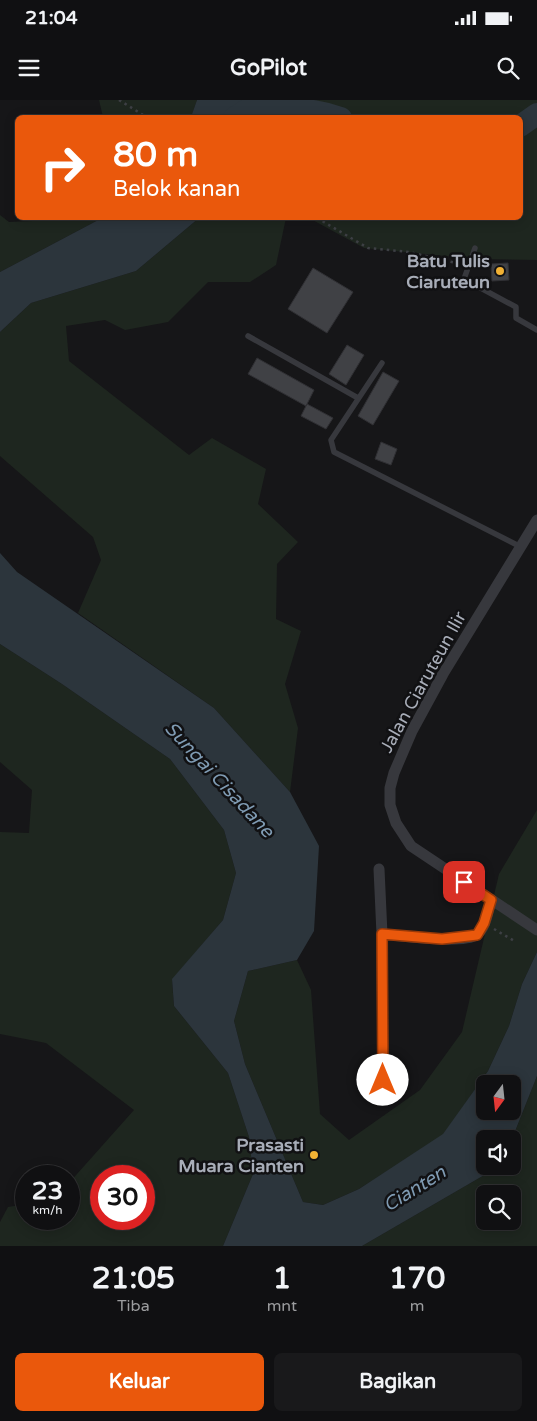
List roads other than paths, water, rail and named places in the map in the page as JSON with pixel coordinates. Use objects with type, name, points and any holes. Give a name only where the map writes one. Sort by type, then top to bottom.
[{"type":"street","name":"Jalan Ciaruteun Ilir","points":[[537,520],[443,674],[416,722],[400,755],[390,788],[390,806],[396,823],[411,846],[537,930]]},
{"type":"street","points":[[379,868],[382,934],[383,1098]]},
{"type":"street","points":[[382,934],[442,939],[471,937],[477,935],[484,923],[491,900]]},
{"type":"lane","points":[[475,248],[464,279],[516,308],[516,318],[537,330]]},
{"type":"lane","points":[[248,336],[358,398]]},
{"type":"lane","points":[[382,363],[331,440],[334,452],[521,546]]},
{"type":"water","points":[[197,100],[242,100],[238,115],[192,115]]},
{"type":"water","points":[[98,220],[197,220],[136,271],[31,303],[0,332],[0,272]]},
{"type":"water","points":[[0,553],[17,572],[214,708],[290,792],[319,846],[314,931],[297,960],[248,971],[234,1021],[245,1064],[303,1202],[323,1205],[359,1189],[443,1134],[476,1088],[476,1120],[520,1120],[516,1130],[476,1130],[476,1175],[484,1175],[362,1246],[223,1246],[253,1174],[249,1137],[228,1073],[174,1006],[172,979],[223,920],[236,873],[224,830],[170,759],[62,684],[0,644]]},
{"type":"water","points":[[537,952],[537,1076],[521,1116],[521,1075],[485,1075],[509,1026],[522,984]]},
{"type":"waterway","points":[[239,115],[256,104],[309,110],[333,115]]},
{"type":"waterway","points":[[523,124],[537,114]]},
{"type":"place","name":"Batu Tulis Ciaruteun","points":[[500,271]]},
{"type":"place","name":"Prasasti Muara Cianten","points":[[314,1155]]},
{"type":"water label","name":"Sungai Cisadane","points":[[220,779]]},
{"type":"water label","name":"Cianten","points":[[414,1188]]}]
